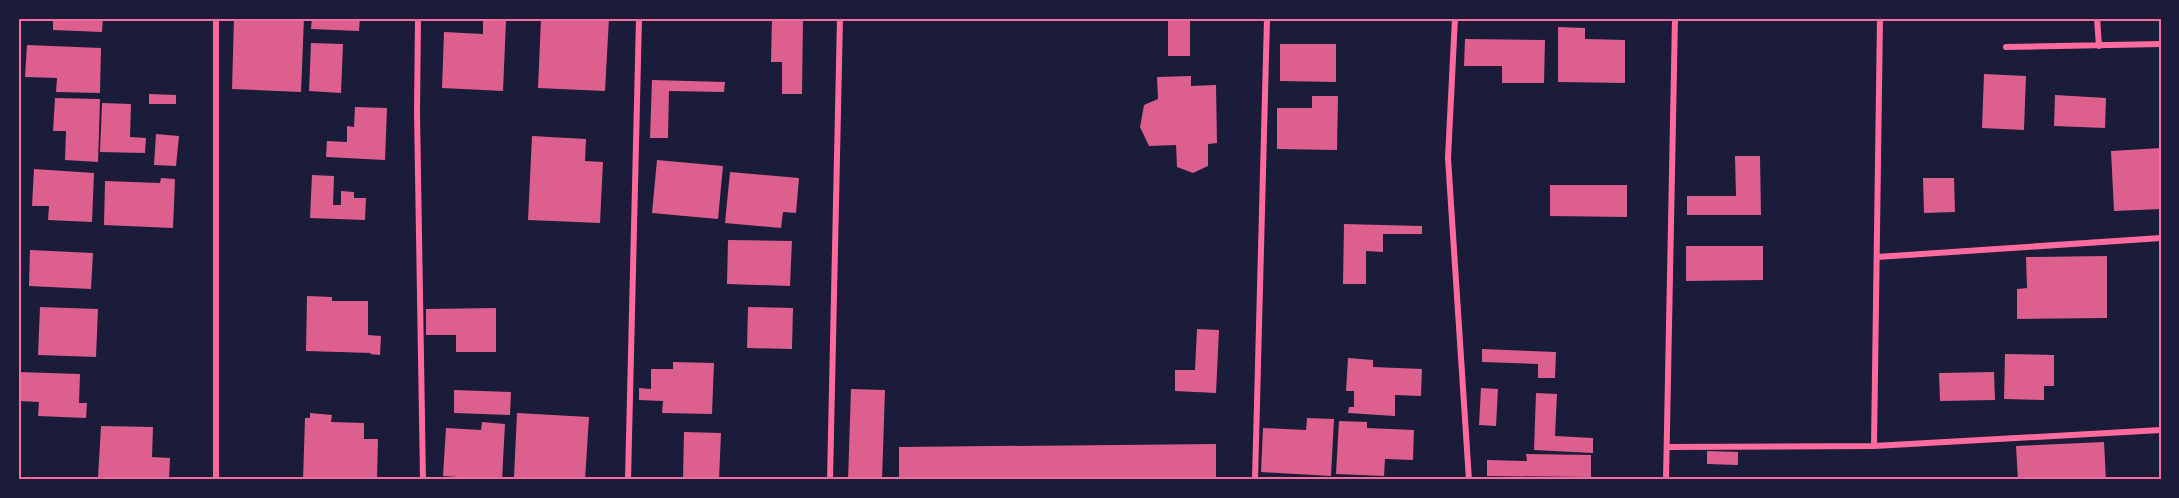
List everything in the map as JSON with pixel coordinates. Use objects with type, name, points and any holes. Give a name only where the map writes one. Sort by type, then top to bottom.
[{"type":"street","points":[[216,18],[216,480]]},
{"type":"street","points":[[418,18],[417,112],[423,480]]},
{"type":"street","points":[[628,480],[639,18]]},
{"type":"street","points":[[830,480],[840,18]]},
{"type":"street","points":[[1255,480],[1267,18]]},
{"type":"street","points":[[1455,18],[1448,158],[1469,480]]},
{"type":"street","points":[[1666,480],[1675,18]]},
{"type":"street","points":[[1874,446],[1880,18]]},
{"type":"street","points":[[2097,18],[2099,46]]},
{"type":"street","points":[[2006,47],[2161,44]]},
{"type":"street","points":[[1877,257],[2161,238]]},
{"type":"street","points":[[1667,447],[1874,446],[2161,430]]},
{"type":"building","points":[[53,18],[103,18],[102,32],[53,30]]},
{"type":"building","points":[[234,18],[304,18],[301,92],[232,89]]},
{"type":"building","points":[[312,18],[360,18],[359,31],[311,29]]},
{"type":"building","points":[[541,18],[609,18],[605,91],[538,88]]},
{"type":"building","points":[[772,18],[803,18],[802,94],[782,94],[782,62],[771,62]]},
{"type":"building","points":[[1168,18],[1190,18],[1190,56],[1168,56]]},
{"type":"building","points":[[483,20],[506,21],[503,91],[442,88],[444,32],[483,34]]},
{"type":"building","points":[[1558,27],[1585,28],[1585,39],[1625,40],[1625,83],[1558,82]]},
{"type":"building","points":[[1465,39],[1545,40],[1544,83],[1502,83],[1502,66],[1464,66]]},
{"type":"building","points":[[311,43],[343,44],[341,93],[309,91]]},
{"type":"building","points":[[1280,44],[1336,44],[1336,82],[1280,81]]},
{"type":"building","points":[[27,45],[101,48],[100,93],[56,92],[57,78],[25,77]]},
{"type":"building","points":[[1984,74],[2026,76],[2024,130],[1982,128]]},
{"type":"building","points":[[1191,76],[1191,86],[1216,85],[1217,143],[1208,144],[1208,166],[1193,173],[1177,167],[1176,145],[1149,146],[1140,127],[1144,105],[1158,99],[1157,77]]},
{"type":"building","points":[[652,80],[725,82],[724,92],[669,91],[668,138],[650,138]]},
{"type":"building","points":[[149,94],[176,95],[176,104],[149,104]]},
{"type":"building","points":[[2055,95],[2106,98],[2105,128],[2054,126]]},
{"type":"building","points":[[1312,96],[1338,96],[1337,150],[1277,149],[1277,108],[1312,108]]},
{"type":"building","points":[[55,98],[100,99],[98,162],[65,160],[66,131],[53,131]]},
{"type":"building","points":[[102,103],[131,104],[130,137],[146,138],[145,153],[100,152]]},
{"type":"building","points":[[355,107],[387,108],[385,160],[326,157],[327,141],[347,142],[347,126],[354,127]]},
{"type":"building","points":[[156,134],[179,136],[176,166],[154,165]]},
{"type":"building","points":[[532,136],[586,139],[585,161],[603,162],[600,223],[528,220]]},
{"type":"building","points":[[2161,148],[2161,209],[2114,211],[2111,151]]},
{"type":"building","points":[[1735,156],[1760,156],[1761,215],[1687,215],[1687,196],[1736,196]]},
{"type":"building","points":[[657,160],[723,166],[718,219],[652,213]]},
{"type":"building","points":[[34,169],[94,173],[92,222],[48,220],[49,206],[32,206]]},
{"type":"building","points":[[730,172],[799,178],[796,213],[783,212],[781,228],[725,223]]},
{"type":"building","points":[[312,175],[334,176],[333,205],[341,205],[341,191],[354,192],[354,198],[366,198],[365,220],[310,218]]},
{"type":"building","points":[[161,178],[175,179],[173,228],[104,225],[105,181],[160,183]]},
{"type":"building","points":[[1923,178],[1954,178],[1955,212],[1924,213]]},
{"type":"building","points":[[1550,185],[1627,185],[1627,217],[1550,216]]},
{"type":"building","points":[[1344,224],[1422,226],[1422,234],[1383,234],[1383,252],[1366,251],[1366,284],[1343,284]]},
{"type":"building","points":[[728,240],[792,241],[790,286],[727,284]]},
{"type":"building","points":[[1686,246],[1763,246],[1763,280],[1686,281]]},
{"type":"building","points":[[30,250],[93,253],[91,289],[29,286]]},
{"type":"building","points":[[2107,256],[2107,318],[2017,319],[2017,289],[2027,288],[2026,257]]},
{"type":"building","points":[[307,296],[332,297],[332,301],[368,301],[368,335],[381,336],[380,355],[306,351]]},
{"type":"building","points":[[40,307],[98,309],[96,357],[38,355]]},
{"type":"building","points":[[748,307],[793,308],[792,349],[747,348]]},
{"type":"building","points":[[496,308],[496,352],[456,352],[456,335],[426,335],[426,309]]},
{"type":"building","points":[[1197,329],[1219,330],[1216,393],[1175,391],[1175,370],[1195,370]]},
{"type":"building","points":[[1482,349],[1556,352],[1555,378],[1538,378],[1538,364],[1482,362]]},
{"type":"building","points":[[2005,354],[2054,355],[2054,386],[2044,386],[2044,400],[2004,399]]},
{"type":"building","points":[[1348,358],[1373,360],[1373,367],[1422,369],[1421,396],[1395,395],[1395,416],[1348,413],[1349,407],[1354,407],[1354,391],[1346,391]]},
{"type":"building","points":[[673,362],[714,363],[712,414],[662,413],[663,401],[639,400],[639,388],[651,389],[651,369],[673,369]]},
{"type":"building","points":[[18,372],[80,374],[79,403],[87,403],[86,418],[38,416],[39,402],[18,401]]},
{"type":"building","points":[[1994,372],[1995,400],[1940,401],[1939,373]]},
{"type":"building","points":[[1481,388],[1498,389],[1496,426],[1479,425]]},
{"type":"building","points":[[851,389],[885,390],[882,480],[848,480]]},
{"type":"building","points":[[454,390],[511,392],[510,415],[454,413]]},
{"type":"building","points":[[1536,393],[1557,394],[1555,436],[1593,438],[1593,453],[1534,450]]},
{"type":"building","points":[[310,413],[332,415],[331,422],[364,423],[364,439],[378,439],[377,480],[303,480],[305,418],[310,418]]},
{"type":"building","points":[[517,413],[589,417],[585,480],[514,477]]},
{"type":"building","points":[[1307,418],[1334,419],[1331,476],[1261,472],[1263,428],[1306,430]]},
{"type":"building","points":[[1339,421],[1367,422],[1367,428],[1414,430],[1413,460],[1385,459],[1384,476],[1336,474]]},
{"type":"building","points":[[482,422],[505,424],[502,480],[443,476],[446,428],[481,430]]},
{"type":"building","points":[[101,426],[153,427],[152,457],[170,458],[169,480],[98,478]]},
{"type":"building","points":[[684,432],[721,433],[719,480],[683,479]]},
{"type":"building","points":[[2104,442],[2106,480],[2018,480],[2016,446]]},
{"type":"building","points":[[1216,444],[1216,479],[899,480],[899,447]]},
{"type":"building","points":[[1707,451],[1738,452],[1738,465],[1707,464]]},
{"type":"building","points":[[1526,454],[1591,455],[1591,477],[1487,476],[1487,460],[1527,461]]}]
